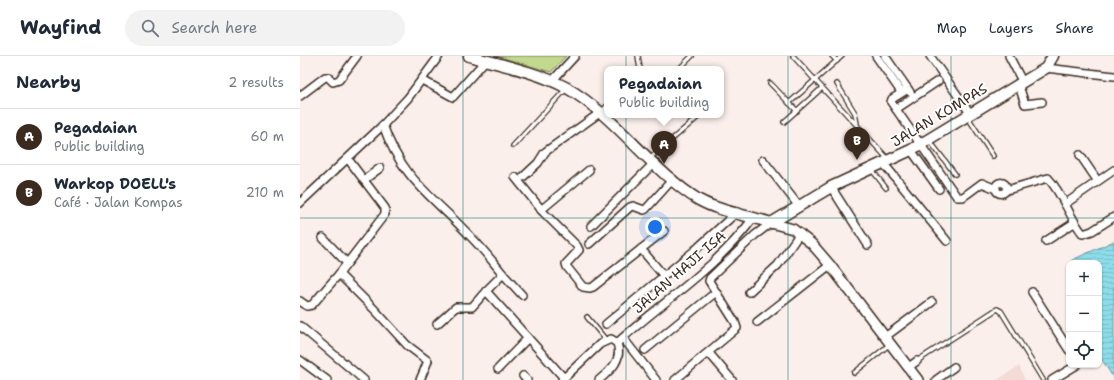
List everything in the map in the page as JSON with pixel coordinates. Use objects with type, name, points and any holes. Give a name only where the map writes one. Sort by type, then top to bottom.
[{"type":"main road","points":[[469,56],[515,68],[552,81],[604,109]]},
{"type":"main road","name":"JALAN KOMPAS","points":[[771,223],[798,205],[831,187],[872,170],[911,150],[1020,82],[1046,68],[1053,56]]},
{"type":"main road","points":[[612,118],[651,161],[706,203],[771,223]]},
{"type":"street","points":[[300,96],[325,77],[328,77],[333,82],[339,80],[357,56]]},
{"type":"street","points":[[300,203],[383,125],[408,98],[439,56]]},
{"type":"street","points":[[552,81],[575,56]]},
{"type":"street","points":[[876,56],[904,90],[914,97]]},
{"type":"street","points":[[885,56],[904,90]]},
{"type":"street","points":[[930,56],[968,114]]},
{"type":"street","points":[[1009,56],[1020,82],[1025,104],[1042,102]]},
{"type":"street","points":[[422,80],[453,97],[486,61]]},
{"type":"street","points":[[1046,68],[1114,76]]},
{"type":"street","points":[[896,109],[938,81]]},
{"type":"street","points":[[904,90],[891,100],[896,109],[924,142],[958,197],[963,196],[982,183],[996,189],[997,185],[1002,182],[1006,186],[1006,190],[1048,178],[1065,204],[1074,223],[1083,234],[1092,231],[1114,216]]},
{"type":"street","points":[[523,177],[538,163],[546,152],[604,109]]},
{"type":"street","points":[[383,125],[388,142],[398,161],[415,183],[472,237],[522,295]]},
{"type":"street","points":[[911,150],[939,189]]},
{"type":"street","points":[[1080,155],[1097,180]]},
{"type":"street","points":[[300,301],[307,306],[312,305],[339,274],[386,211],[348,159]]},
{"type":"street","points":[[763,160],[798,205]]},
{"type":"street","points":[[591,226],[651,161]]},
{"type":"street","points":[[887,162],[947,241]]},
{"type":"street","points":[[364,180],[380,168]]},
{"type":"street","points":[[541,210],[589,170]]},
{"type":"street","points":[[1065,204],[1097,180],[1114,170]]},
{"type":"street","points":[[515,177],[541,210],[577,246],[579,250],[566,264],[583,287],[586,288],[592,286],[664,231]]},
{"type":"street","points":[[589,244],[628,208],[633,206],[644,210],[646,209],[673,179]]},
{"type":"street","points":[[831,187],[868,245]]},
{"type":"street","points":[[606,324],[664,276],[737,212]]},
{"type":"street","name":"JALAN HAJI ISA","points":[[620,341],[700,274],[739,237],[754,217]]},
{"type":"street","points":[[675,380],[738,327],[709,281],[710,278],[755,235],[771,223],[800,233],[830,265],[918,380]]},
{"type":"street","points":[[1046,241],[1074,223]]},
{"type":"street","points":[[749,292],[778,265],[800,233]]},
{"type":"street","points":[[323,238],[347,263]]},
{"type":"street","points":[[642,248],[664,276]]},
{"type":"street","points":[[757,322],[830,265]]},
{"type":"street","points":[[339,274],[407,345],[428,361],[420,380]]},
{"type":"street","points":[[437,324],[456,307],[472,307],[503,274]]},
{"type":"street","points":[[486,292],[563,379],[606,340],[611,339],[620,341],[656,380]]},
{"type":"street","points":[[646,350],[716,292]]},
{"type":"street","points":[[1032,292],[1066,345]]},
{"type":"street","points":[[888,340],[932,302]]},
{"type":"street","points":[[300,326],[364,380]]},
{"type":"street","points":[[498,369],[528,338]]},
{"type":"street","points":[[599,380],[616,363],[619,354],[620,341]]},
{"type":"street","points":[[709,352],[732,380]]},
{"type":"street","points":[[300,360],[327,380]]},
{"type":"street","points":[[909,367],[917,361]]},
{"type":"street","points":[[936,380],[954,367]]},
{"type":"street","points":[[1052,380],[1072,368]]},
{"type":"lane","points":[[638,56],[640,66]]},
{"type":"lane","points":[[682,66],[692,56]]},
{"type":"lane","points":[[793,56],[856,124],[887,162]]},
{"type":"lane","points":[[832,56],[836,61]]},
{"type":"lane","points":[[789,103],[842,56]]},
{"type":"lane","points":[[770,83],[797,111]]},
{"type":"lane","points":[[837,84],[855,113],[856,124]]},
{"type":"lane","points":[[513,146],[566,88]]},
{"type":"lane","points":[[784,122],[822,88]]},
{"type":"lane","points":[[968,114],[993,156]]},
{"type":"lane","points":[[651,161],[697,118]]},
{"type":"lane","points":[[924,142],[955,174]]},
{"type":"lane","points":[[872,170],[886,188]]},
{"type":"lane","points":[[917,361],[997,309],[1001,311],[1043,380]]},
{"type":"lane","points":[[587,317],[606,340]]},
{"type":"lane","points":[[854,373],[888,340]]},
{"type":"shaded area","points":[[1019,366],[1025,380],[997,380]]},
{"type":"green space","points":[[496,56],[566,56],[551,72]]},
{"type":"water","points":[[1114,241],[1114,379],[1102,360],[1102,260],[1072,260]]},
{"type":"place","name":"Warkop DOELL's","points":[[857,160]]},
{"type":"place","name":"Pegadaian","points":[[664,164]]}]
